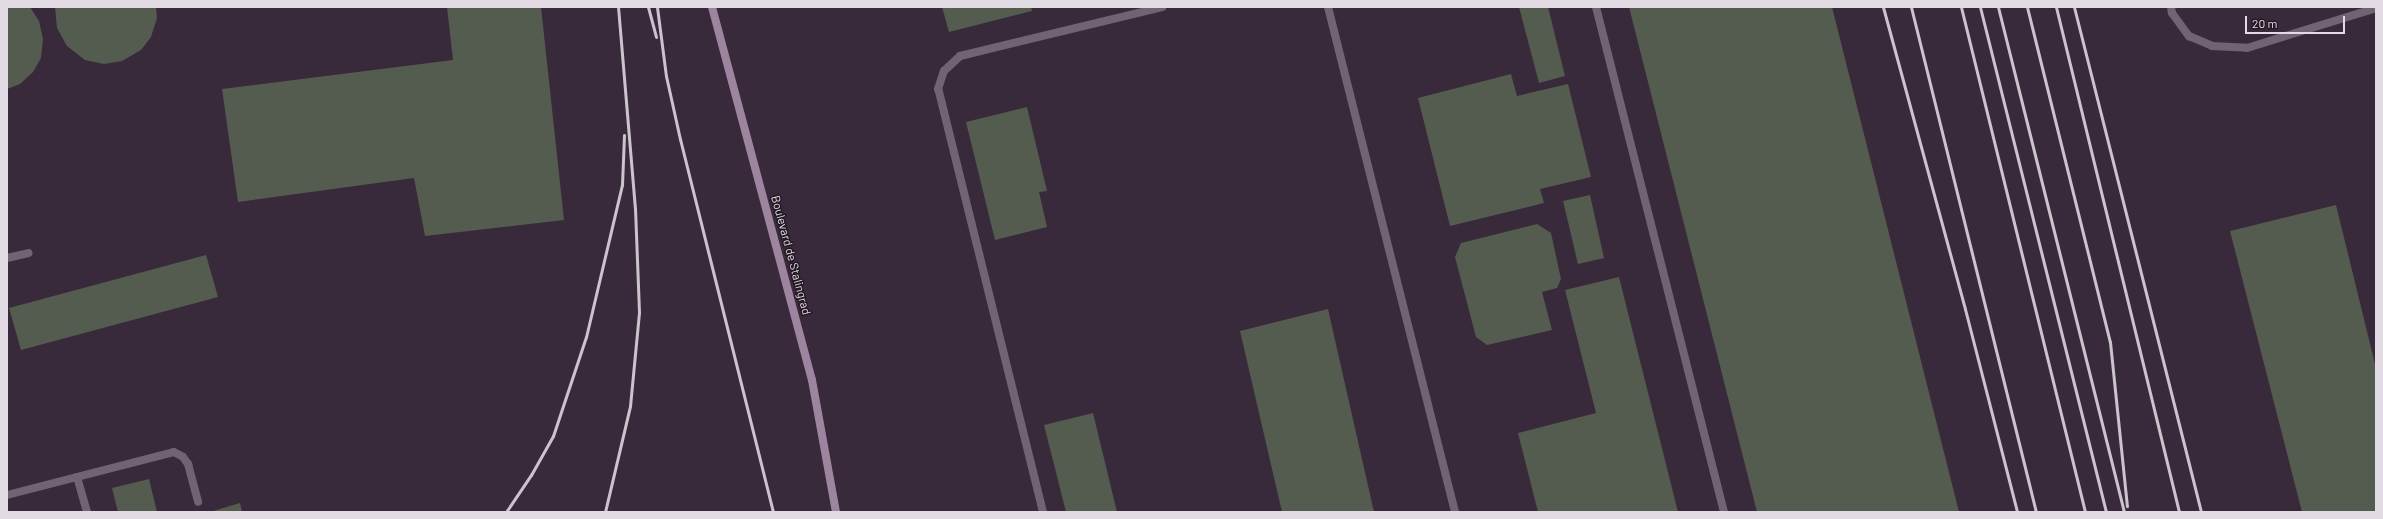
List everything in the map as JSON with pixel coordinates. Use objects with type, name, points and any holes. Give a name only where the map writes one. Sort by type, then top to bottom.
[{"type":"main road","name":"Boulevard de Stalingrad","points":[[712,7],[812,380],[836,512]]},
{"type":"lane","points":[[1043,512],[938,89],[944,71],[960,56],[1162,7]]},
{"type":"lane","points":[[1328,7],[1455,512]]},
{"type":"lane","points":[[1596,7],[1724,512]]},
{"type":"lane","points":[[2171,7],[2172,13],[2189,36],[2212,46],[2247,48],[2376,8]]},
{"type":"lane","points":[[7,258],[28,252]]},
{"type":"lane","points":[[7,496],[174,452],[183,457],[188,464],[198,502]]},
{"type":"lane","points":[[77,477],[87,512]]},
{"type":"shaded area","points":[[7,7],[2376,7],[2376,512],[7,512]]},
{"type":"building","points":[[7,7],[30,7],[39,21],[43,39],[41,58],[33,72],[20,84],[7,89]]},
{"type":"building","points":[[55,7],[156,7],[157,18],[151,37],[141,50],[122,61],[104,64],[85,60],[67,46],[57,28]]},
{"type":"building","points":[[447,7],[541,7],[564,220],[425,236],[414,178],[238,202],[222,89],[453,60]]},
{"type":"building","points":[[942,7],[1031,7],[1032,11],[949,32]]},
{"type":"building","points":[[1519,7],[1548,7],[1565,76],[1539,83]]},
{"type":"building","points":[[1629,7],[1832,7],[1959,512],[1757,512]]},
{"type":"building","points":[[1511,74],[1517,96],[1568,84],[1591,177],[1540,189],[1544,203],[1450,226],[1418,98]]},
{"type":"building","points":[[1027,107],[1047,191],[1039,192],[1047,227],[995,240],[966,122]]},
{"type":"building","points":[[1590,195],[1604,258],[1578,264],[1563,201]]},
{"type":"building","points":[[2336,205],[2376,368],[2376,512],[2302,512],[2230,231]]},
{"type":"building","points":[[1537,224],[1551,233],[1561,279],[1557,288],[1542,292],[1552,330],[1487,345],[1476,337],[1455,257],[1461,243]]},
{"type":"building","points":[[206,255],[218,297],[21,350],[9,308]]},
{"type":"building","points":[[1619,277],[1678,512],[1538,512],[1518,433],[1596,413],[1565,290]]},
{"type":"building","points":[[1328,309],[1374,512],[1282,512],[1240,331]]},
{"type":"building","points":[[1093,413],[1117,512],[1066,512],[1044,425]]},
{"type":"building","points":[[149,479],[157,512],[118,512],[112,488]]},
{"type":"building","points":[[240,503],[242,512],[210,512]]},
{"type":"railway","points":[[605,512],[630,406],[639,312],[635,209],[618,7]]},
{"type":"railway","points":[[648,7],[656,37]]},
{"type":"railway","points":[[657,7],[666,76],[680,139],[773,512]]},
{"type":"railway","points":[[1883,7],[1965,309],[2017,512]]},
{"type":"railway","points":[[1911,7],[2036,512]]},
{"type":"railway","points":[[1961,7],[2085,512]]},
{"type":"railway","points":[[1980,7],[2106,512]]},
{"type":"railway","points":[[1998,7],[2124,512]]},
{"type":"railway","points":[[2027,7],[2110,342],[2127,506]]},
{"type":"railway","points":[[2056,7],[2179,512]]},
{"type":"railway","points":[[2074,7],[2201,512]]},
{"type":"railway","points":[[506,512],[531,475],[553,436],[586,337],[622,185],[624,135]]}]
